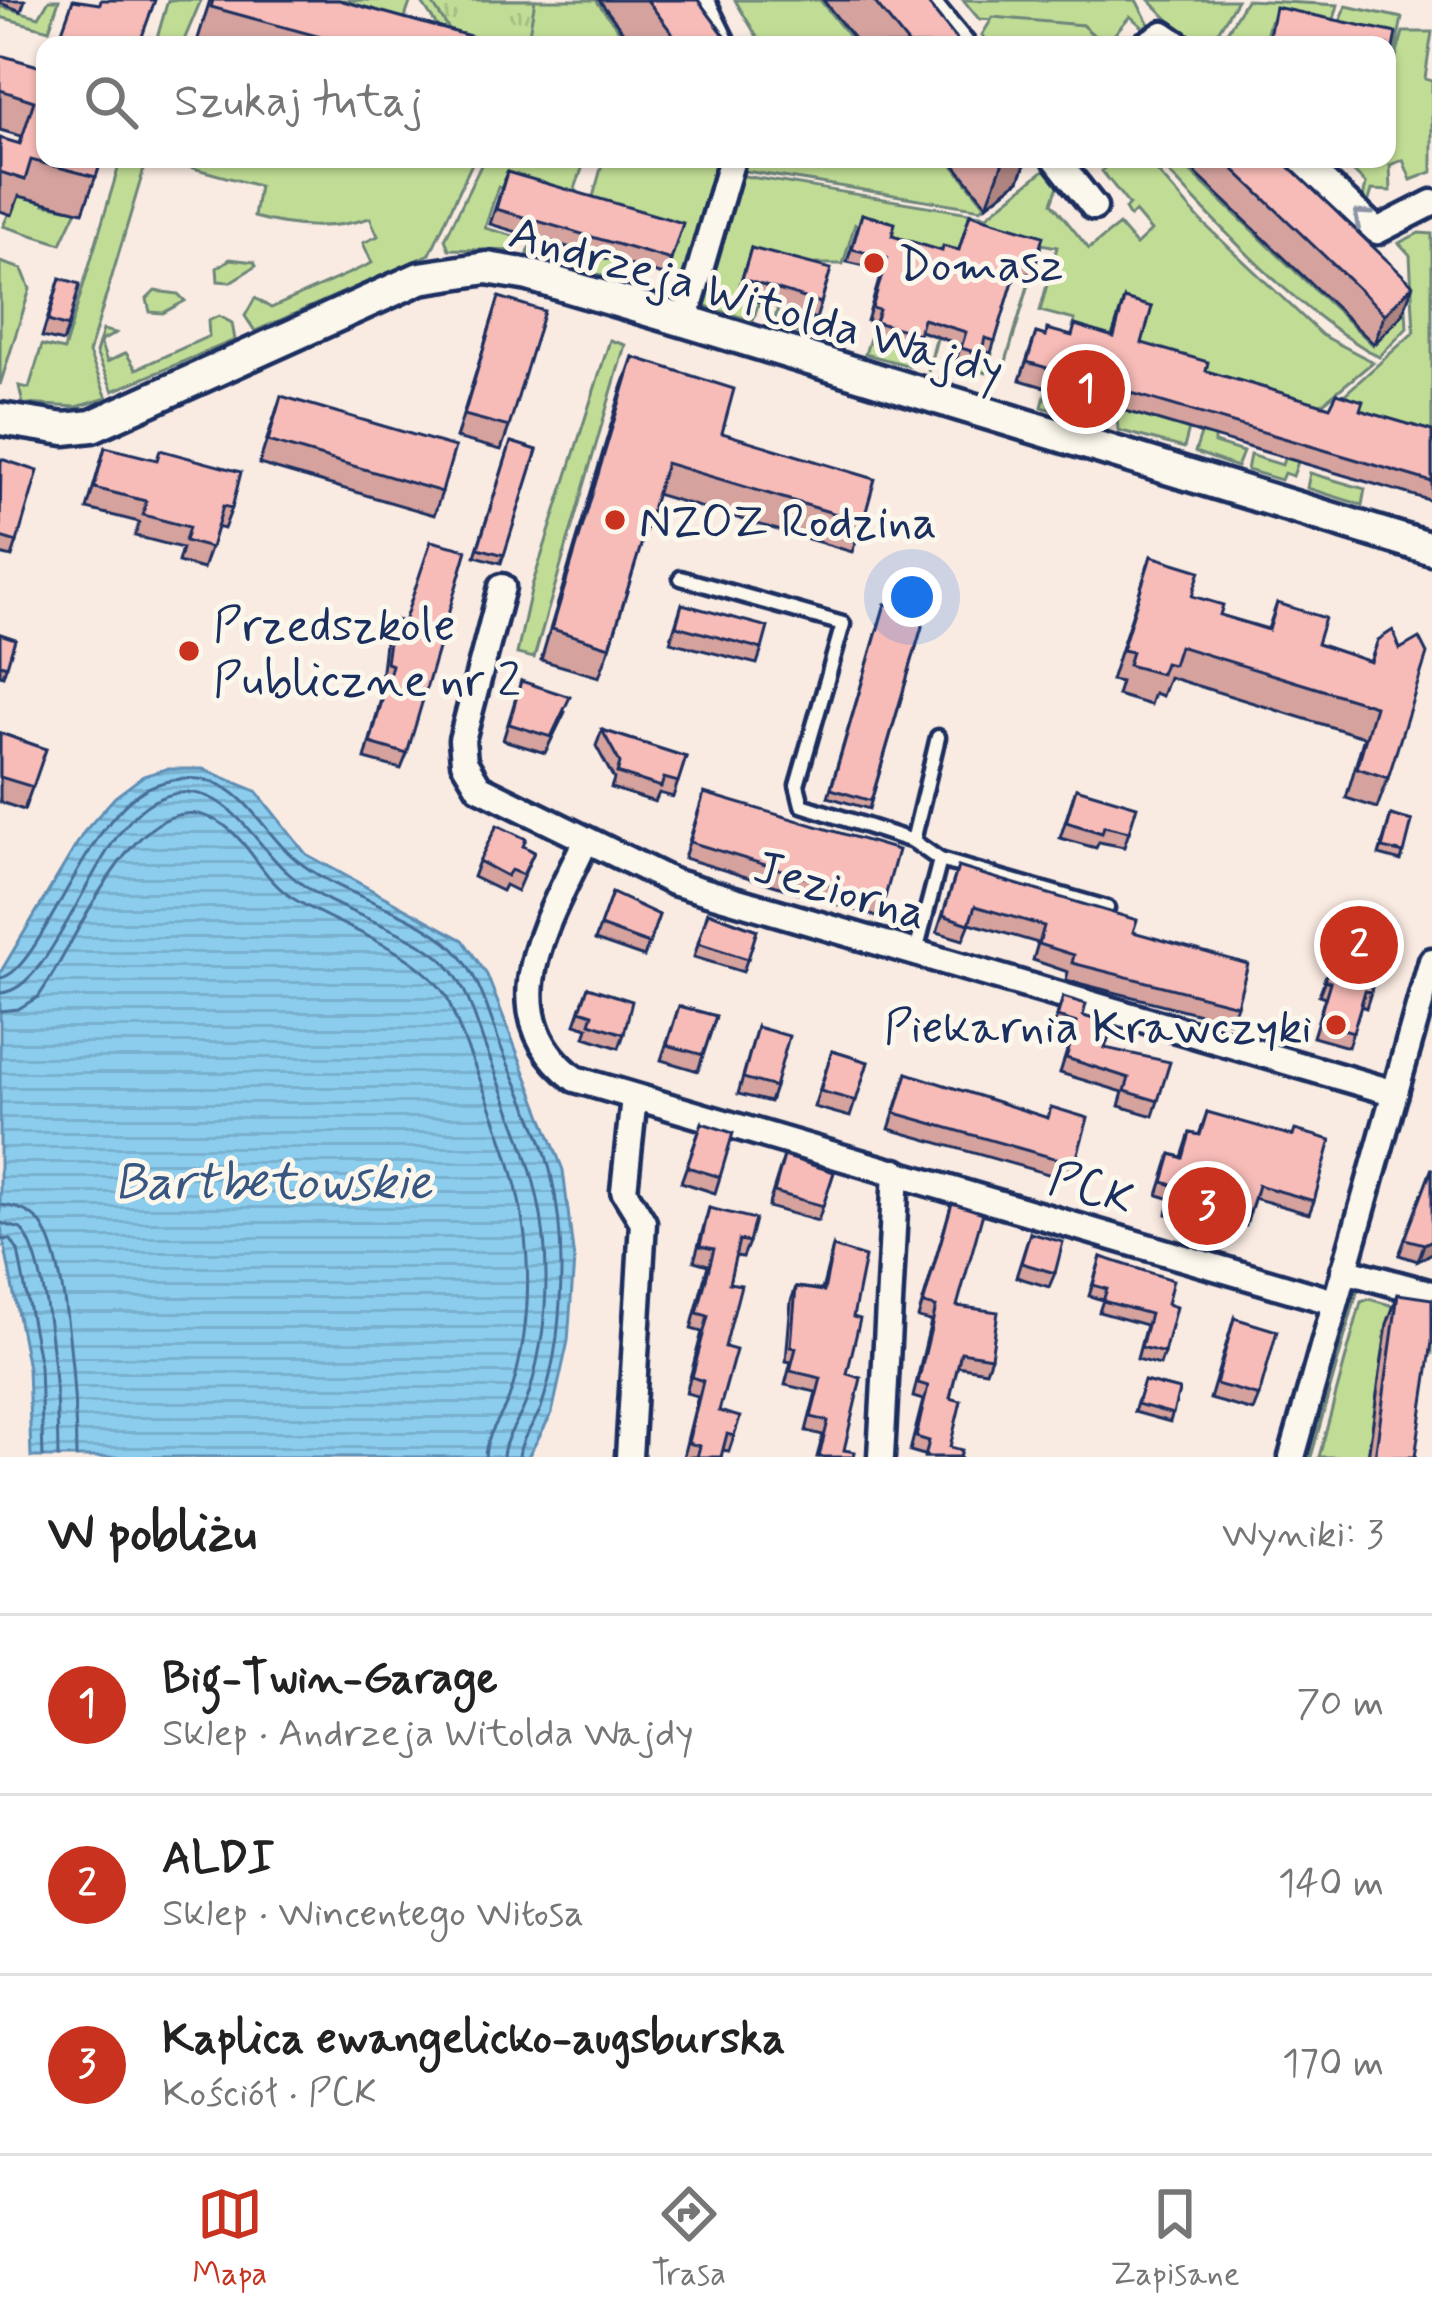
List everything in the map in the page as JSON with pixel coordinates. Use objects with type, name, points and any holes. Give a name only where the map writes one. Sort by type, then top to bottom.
[{"type":"street","points":[[701,0],[719,36]]},
{"type":"street","points":[[926,0],[955,36]]},
{"type":"street","points":[[685,321],[729,168]]},
{"type":"street","points":[[1063,168],[1094,207]]},
{"type":"street","points":[[1310,168],[1377,231],[1432,202]]},
{"type":"street","name":"Andrzeja Witolda Wajdy","points":[[0,419],[64,429],[92,426],[443,271],[509,270],[1432,549]]},
{"type":"street","name":"Jeziorna","points":[[502,586],[462,740],[464,762],[479,787],[673,882],[1395,1093]]},
{"type":"street","name":"PCK","points":[[585,842],[535,951],[527,986],[532,1018],[557,1065],[575,1079],[634,1097],[722,1113],[896,1172],[1334,1302]]},
{"type":"street","points":[[1292,1457],[1432,962]]},
{"type":"street","points":[[629,1457],[643,1222],[624,1191],[634,1097]]},
{"type":"street","points":[[880,1457],[896,1172]]},
{"type":"street","points":[[1344,1270],[1432,1294]]},
{"type":"lane","points":[[681,578],[843,623],[797,785],[802,805],[913,842],[940,860],[1107,908]]},
{"type":"lane","points":[[913,842],[938,736]]},
{"type":"lane","points":[[916,953],[940,860]]},
{"type":"green space","points":[[49,0],[59,0],[49,30],[0,17],[0,6],[39,17]]},
{"type":"green space","points":[[168,0],[201,0],[186,36],[158,36]]},
{"type":"green space","points":[[288,0],[411,0],[399,35]]},
{"type":"green space","points":[[420,0],[596,0],[623,36],[444,36]]},
{"type":"green space","points":[[430,0],[535,0],[529,36],[453,36]]},
{"type":"green space","points":[[735,0],[820,0],[849,36],[757,36]]},
{"type":"green space","points":[[963,0],[1136,0],[1150,26],[1146,30],[1130,16],[1113,36],[1095,36],[1082,25],[979,19]]},
{"type":"green space","points":[[1149,0],[1237,0],[1215,36],[1185,36]]},
{"type":"green space","points":[[1246,0],[1338,5],[1329,36],[1314,36],[1270,21],[1266,36],[1224,36]]},
{"type":"green space","points":[[1346,6],[1402,18],[1396,48],[1396,36],[1335,36]]},
{"type":"green space","points":[[993,17],[1082,25],[1095,36],[983,36]]},
{"type":"green space","points":[[1403,32],[1432,32],[1425,79],[1432,81],[1432,172],[1411,180],[1403,160],[1396,163],[1396,57]]},
{"type":"green space","points":[[118,168],[144,168],[89,353],[107,398],[77,407],[23,404],[19,386],[29,388],[42,345],[64,350]]},
{"type":"green space","points":[[193,168],[470,168],[430,254],[255,331],[245,316],[255,298],[271,308],[372,263],[363,243],[378,236],[370,218],[312,226],[254,217],[259,186]]},
{"type":"green space","points":[[480,168],[582,168],[575,189],[581,195],[532,196],[498,187],[485,228],[521,238],[516,251],[449,249],[445,239]]},
{"type":"green space","points":[[601,168],[721,168],[689,283],[666,276],[676,238],[625,263],[619,281],[586,271],[590,254],[578,250]]},
{"type":"green space","points":[[955,168],[985,205],[981,209],[739,170]]},
{"type":"green space","points":[[1051,168],[1060,180],[1052,203],[1089,249],[1119,225],[1136,245],[1151,231],[1135,212],[1130,217],[1125,209],[1129,205],[1102,171],[1154,168],[1201,221],[1322,335],[1373,362],[1317,408],[1293,476],[1284,473],[1281,480],[1247,470],[1250,455],[1282,465],[1299,415],[1268,403],[1272,390],[1267,388],[1261,401],[1214,436],[1214,443],[1243,452],[1237,467],[1195,452],[1201,434],[1189,429],[1184,448],[1118,430],[1111,340],[1073,327],[1075,320],[1040,311],[1057,247],[1041,244],[1002,375],[1039,248],[1015,241],[952,341],[961,345],[957,360],[976,366],[981,351],[992,354],[986,373],[946,361],[967,227],[928,372],[955,260],[889,249],[892,234],[855,224],[843,264],[816,264],[785,285],[773,326],[786,276],[759,301],[753,321],[702,305],[738,175],[987,216]]},
{"type":"green space","points":[[1164,168],[1186,168],[1373,345],[1403,314],[1387,298],[1405,293],[1407,328],[1379,357],[1288,292]]},
{"type":"green space","points":[[1350,168],[1390,168],[1391,191],[1372,190],[1366,211],[1361,208],[1366,184]]},
{"type":"green space","points":[[21,187],[46,195],[44,204],[77,210],[61,244],[3,226]]},
{"type":"green space","points":[[577,209],[561,263],[528,254],[532,236],[563,245]]},
{"type":"green space","points":[[1419,233],[1432,234],[1432,441],[1334,404],[1414,332],[1410,255],[1399,243]]},
{"type":"green space","points":[[230,259],[256,266],[230,282],[218,281],[217,268]]},
{"type":"green space","points":[[0,262],[22,269],[30,289],[0,385]]},
{"type":"green space","points":[[155,291],[178,294],[185,301],[163,313],[150,312],[147,299]]},
{"type":"green space","points":[[790,314],[824,325],[824,341],[787,330]]},
{"type":"green space","points":[[219,316],[232,323],[235,340],[113,391],[96,353],[103,330],[116,333],[100,342],[107,362],[126,353],[136,369],[209,336],[208,321]]},
{"type":"green space","points":[[871,335],[914,347],[910,366],[865,354]]},
{"type":"green space","points":[[610,340],[625,345],[534,658],[517,654],[532,586]]},
{"type":"green space","points":[[1047,388],[1089,400],[1083,420],[1042,407]]},
{"type":"green space","points":[[1310,473],[1365,489],[1362,505],[1307,488]]},
{"type":"green space","points":[[1358,1289],[1311,1457],[1306,1457],[1352,1294]]},
{"type":"green space","points":[[1369,1299],[1432,1317],[1432,1353],[1387,1325],[1368,1457],[1319,1457],[1361,1302]]},
{"type":"water","name":"Bartbetowskie","points":[[166,769],[203,769],[256,791],[306,854],[463,940],[487,975],[563,1170],[574,1260],[568,1341],[552,1413],[528,1457],[31,1457],[28,1368],[0,1222],[0,973],[84,832],[115,797],[143,776]]},
{"type":"building","points":[[73,0],[100,4],[101,0],[155,0],[142,36],[60,36]]},
{"type":"building","points":[[213,0],[339,0],[469,36],[317,36],[211,7]]},
{"type":"building","points":[[647,0],[698,0],[725,36],[674,36]]},
{"type":"building","points":[[873,0],[925,0],[954,36],[902,36]]},
{"type":"building","points":[[1275,7],[1396,33],[1395,36],[1269,36]]},
{"type":"building","points":[[0,55],[36,65],[36,161],[31,160],[25,180],[0,172],[0,138],[20,144],[34,101],[0,90]]},
{"type":"building","points":[[62,168],[99,168],[96,177]]},
{"type":"building","points":[[1232,168],[1290,168],[1413,285],[1385,314]]},
{"type":"building","points":[[507,172],[683,223],[671,260],[496,209]]},
{"type":"building","points":[[862,214],[895,223],[892,236],[942,251],[943,246],[959,250],[970,214],[1043,236],[1036,263],[1020,258],[995,341],[985,338],[981,354],[961,348],[966,332],[923,319],[919,334],[875,322],[879,310],[872,308],[887,258],[852,249]]},
{"type":"building","points":[[751,248],[831,269],[821,303],[742,279]]},
{"type":"building","points":[[60,278],[80,284],[68,327],[48,321]]},
{"type":"building","points":[[499,297],[544,311],[509,427],[464,415]]},
{"type":"building","points":[[1124,299],[1152,307],[1142,343],[1208,362],[1206,371],[1330,407],[1337,393],[1363,401],[1360,410],[1432,431],[1432,482],[1027,362],[1036,333],[1046,336],[1047,329],[1072,336],[1075,325],[1114,337]]},
{"type":"building","points":[[633,357],[734,389],[722,433],[875,479],[863,522],[666,463],[610,647],[552,629]]},
{"type":"building","points":[[281,396],[455,447],[442,492],[268,441]]},
{"type":"building","points":[[511,442],[537,450],[504,555],[478,548]]},
{"type":"building","points":[[105,447],[157,460],[160,450],[241,472],[232,508],[223,506],[211,548],[185,541],[189,527],[143,515],[146,501],[94,488]]},
{"type":"building","points":[[1,459],[38,471],[17,542],[0,537]]},
{"type":"building","points":[[431,541],[467,550],[407,754],[370,743],[392,665],[386,663],[392,619],[404,622]]},
{"type":"building","points":[[1151,556],[1200,571],[1192,596],[1223,605],[1220,615],[1269,630],[1277,603],[1325,618],[1317,644],[1371,662],[1378,640],[1393,630],[1400,649],[1419,638],[1427,654],[1388,778],[1357,768],[1375,706],[1179,646],[1173,665],[1165,663],[1161,674],[1128,665],[1132,652],[1122,650]]},
{"type":"building","points":[[682,604],[768,627],[762,649],[676,626]]},
{"type":"building","points":[[885,604],[925,616],[871,801],[831,789]]},
{"type":"building","points":[[0,634],[15,639],[7,666],[0,664]]},
{"type":"building","points":[[521,681],[570,697],[551,737],[509,724]]},
{"type":"building","points":[[602,730],[686,757],[678,782],[664,778],[661,787],[617,773],[620,763]]},
{"type":"building","points":[[0,733],[46,749],[33,787],[0,777]]},
{"type":"building","points":[[1076,788],[1137,806],[1129,832],[1104,826],[1102,833],[1066,822]]},
{"type":"building","points":[[704,793],[898,850],[884,901],[690,842]]},
{"type":"building","points":[[1391,815],[1412,821],[1404,853],[1382,848]]},
{"type":"building","points":[[497,825],[526,839],[523,846],[534,852],[523,875],[511,870],[507,876],[479,861]]},
{"type":"building","points":[[958,867],[1137,920],[1133,932],[1248,964],[1237,1005],[1072,963],[1074,955],[1039,944],[1044,926],[975,906],[969,924],[943,915]]},
{"type":"building","points":[[612,893],[659,915],[649,944],[600,926]]},
{"type":"building","points":[[1352,907],[1387,917],[1371,992],[1365,991],[1353,1032],[1318,1022],[1330,982],[1324,980]]},
{"type":"building","points":[[708,912],[757,930],[748,959],[698,943]]},
{"type":"building","points":[[588,987],[632,1001],[624,1034],[590,1023],[593,1014],[580,1010]]},
{"type":"building","points":[[1063,997],[1086,1004],[1083,1016],[1100,1021],[1097,1030],[1110,1034],[1105,1048],[1170,1062],[1158,1101],[1125,1091],[1129,1078],[1066,1058],[1077,1023],[1057,1017]]},
{"type":"building","points":[[679,1006],[716,1016],[703,1055],[667,1045]]},
{"type":"building","points":[[757,1027],[789,1036],[775,1087],[743,1078]]},
{"type":"building","points":[[832,1051],[868,1062],[856,1101],[820,1091]]},
{"type":"building","points":[[907,1073],[1048,1118],[1051,1107],[1088,1118],[1075,1164],[895,1113]]},
{"type":"building","points":[[1207,1112],[1293,1136],[1295,1130],[1331,1140],[1314,1201],[1258,1185],[1250,1213],[1240,1210],[1237,1219],[1172,1201],[1176,1186],[1163,1182],[1171,1154],[1183,1158],[1190,1133],[1200,1135]]},
{"type":"building","points":[[702,1123],[733,1133],[720,1177],[687,1167]]},
{"type":"building","points":[[784,1156],[834,1172],[823,1206],[774,1192]]},
{"type":"building","points":[[1432,1168],[1432,1240],[1424,1244],[1405,1239]]},
{"type":"building","points":[[952,1203],[983,1213],[957,1306],[998,1312],[991,1357],[961,1352],[950,1398],[961,1401],[950,1447],[962,1450],[960,1457],[925,1457],[929,1441],[916,1437],[928,1386],[918,1383],[936,1307],[923,1304]]},
{"type":"building","points":[[709,1208],[755,1219],[749,1242],[739,1240],[729,1283],[741,1285],[725,1347],[736,1350],[719,1411],[740,1417],[734,1436],[727,1434],[721,1457],[697,1457],[700,1446],[688,1443],[703,1381],[692,1377],[708,1316],[697,1313],[714,1249],[700,1246]]},
{"type":"building","points":[[1030,1233],[1063,1242],[1055,1273],[1021,1263]]},
{"type":"building","points":[[833,1247],[865,1257],[853,1317],[860,1319],[847,1374],[861,1378],[844,1450],[855,1452],[854,1457],[819,1457],[828,1421],[811,1417],[821,1378],[790,1371],[796,1348],[791,1347],[796,1287],[824,1291]]},
{"type":"building","points":[[1101,1257],[1173,1280],[1167,1304],[1176,1307],[1164,1353],[1141,1347],[1150,1314],[1103,1301],[1107,1289],[1093,1285]]},
{"type":"building","points":[[1398,1294],[1432,1299],[1432,1342],[1415,1457],[1375,1457]]},
{"type":"building","points":[[1234,1318],[1277,1331],[1259,1396],[1216,1384]]},
{"type":"building","points":[[1144,1381],[1179,1390],[1173,1414],[1137,1404]]},
{"type":"place","name":"Domasz","points":[[874,263]]},
{"type":"place","name":"Big-Twin-Garage","points":[[1086,389]]},
{"type":"place","name":"NZOZ Rodzina","points":[[615,520]]},
{"type":"place","name":"Przedszkole Publiczne nr 2","points":[[189,651]]},
{"type":"place","name":"ALDI","points":[[1359,945]]},
{"type":"place","name":"Piekarnia Krawczyki","points":[[1336,1025]]},
{"type":"place","name":"Kaplica ewangelicko-augsburska","points":[[1207,1206]]}]
